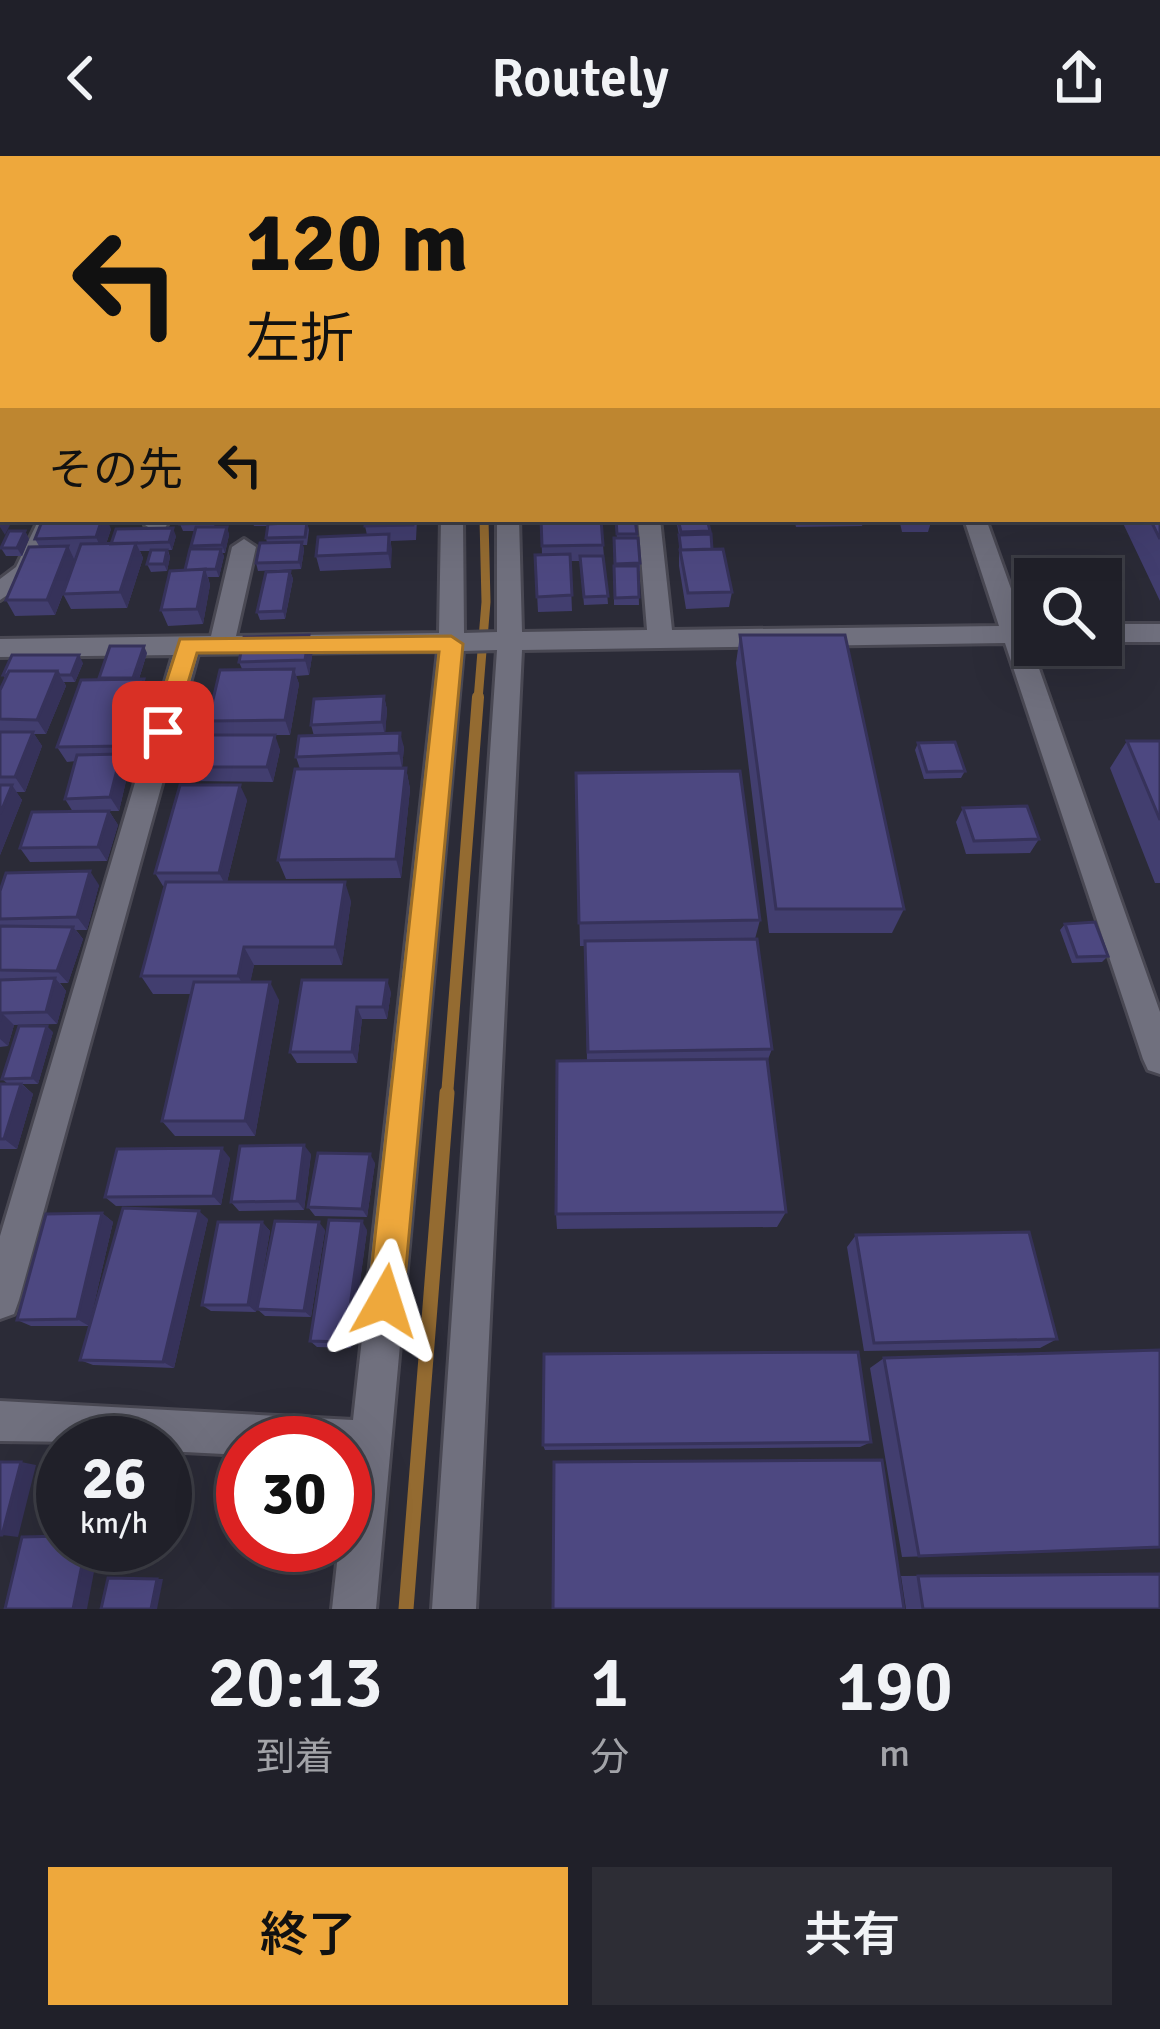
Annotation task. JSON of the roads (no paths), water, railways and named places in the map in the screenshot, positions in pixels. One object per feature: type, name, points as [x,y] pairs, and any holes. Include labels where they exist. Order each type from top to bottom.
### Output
[{"type":"street","points":[[0,592],[26,571],[49,522]]},
{"type":"street","points":[[453,522],[482,643],[454,1609]]},
{"type":"street","points":[[372,1435],[482,643],[507,522]]},
{"type":"street","points":[[650,522],[660,640]]},
{"type":"street","points":[[976,522],[1014,609]]},
{"type":"street","points":[[222,643],[244,548]]},
{"type":"street","points":[[1122,634],[1160,633]]},
{"type":"street","points":[[0,648],[1014,634]]},
{"type":"street","points":[[0,1300],[188,645]]},
{"type":"street","points":[[1035,666],[1160,1059]]},
{"type":"street","points":[[0,1420],[216,1433]]},
{"type":"street","points":[[354,1609],[358,1572]]},
{"type":"waterway","points":[[478,700],[486,602],[484,522]]},
{"type":"waterway","points":[[447,1096],[478,697]]},
{"type":"waterway","points":[[406,1609],[447,1093]]}]
